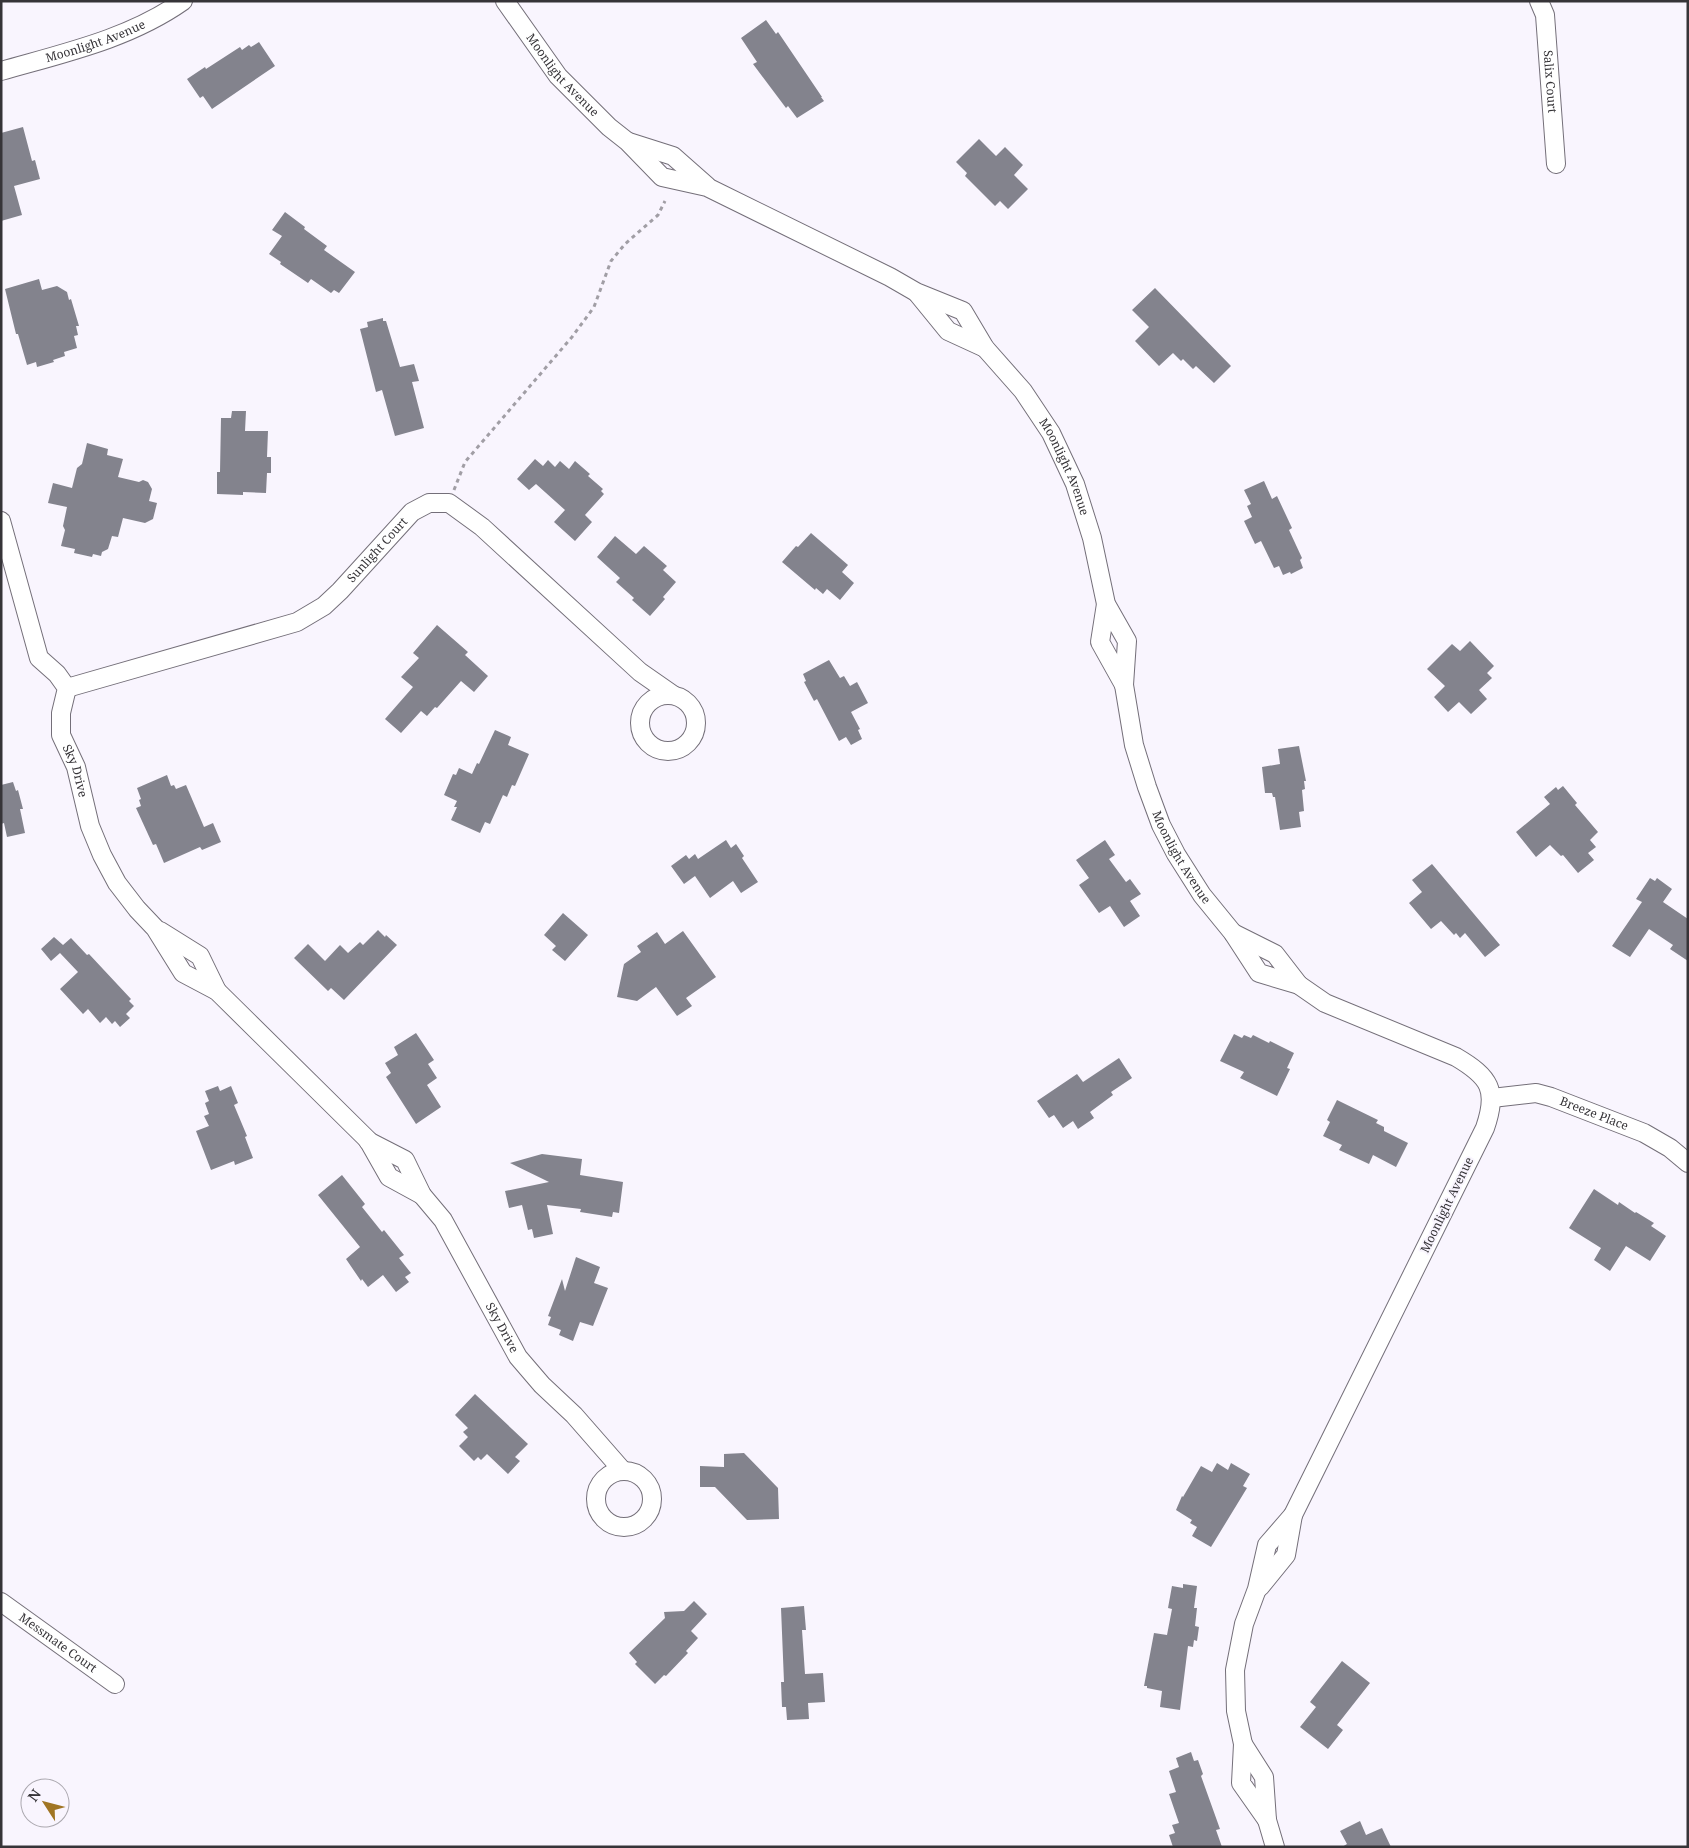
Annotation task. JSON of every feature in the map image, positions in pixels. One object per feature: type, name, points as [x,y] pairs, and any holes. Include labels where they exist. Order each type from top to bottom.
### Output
[{"type":"street","name":"Moonlight Avenue","points":[[1,71],[100,42],[154,20],[183,1]]},
{"type":"street","name":"Moonlight Avenue","points":[[505,1],[558,76],[662,177],[708,187],[890,277],[916,292],[963,311],[985,348],[1023,391],[1051,433],[1075,484],[1092,538],[1106,604],[1127,641],[1124,685],[1134,744],[1161,825],[1179,859],[1202,895],[1233,933],[1259,973],[1299,985]]},
{"type":"street","name":"Salix Court","points":[[1540,1],[1545,15],[1556,164]]},
{"type":"street","name":"Moonlight Avenue","points":[[628,142],[673,156],[708,187]]},
{"type":"street","name":"Moonlight Avenue","points":[[916,292],[948,331],[985,348]]},
{"type":"street","name":"Sunlight Court","points":[[67,688],[297,622],[324,606],[335,596],[412,512],[429,503],[448,503]]},
{"type":"street","points":[[448,503],[482,528],[640,672],[650,694],[655,698],[664,695],[674,695],[682,698],[689,704],[697,721],[692,739],[685,746],[668,752],[650,745],[644,738],[640,730],[640,720],[650,694]]},
{"type":"street","points":[[1,521],[39,658],[56,674],[67,688]]},
{"type":"street","name":"Moonlight Avenue","points":[[1106,604],[1100,642],[1124,685]]},
{"type":"street","name":"Sky Drive","points":[[67,688],[61,713],[61,735],[76,767],[90,826],[117,883],[136,909],[156,928],[183,973],[218,991],[368,1140],[389,1177],[422,1195],[443,1220],[518,1357],[542,1385],[574,1415],[600,1447],[623,1471]]},
{"type":"street","name":"Moonlight Avenue","points":[[1233,933],[1275,954],[1299,985],[1325,1003],[1456,1057],[1476,1068],[1485,1081],[1492,1098],[1485,1128],[1293,1515],[1267,1545],[1262,1580],[1244,1624],[1235,1670],[1236,1711],[1243,1744],[1241,1783],[1267,1820],[1275,1847]]},
{"type":"street","name":"Breeze Place","points":[[1492,1098],[1536,1093],[1551,1096],[1644,1132],[1670,1148],[1688,1164]]},
{"type":"street","points":[[600,1447],[600,1484],[596,1502],[603,1518],[610,1524],[618,1527],[627,1527],[636,1525],[644,1520],[650,1512],[652,1493],[648,1484],[633,1472],[623,1471],[614,1473],[600,1484]]},
{"type":"street","name":"Messmate Court","points":[[1,1602],[115,1684]]},
{"type":"path","points":[[448,503],[465,462],[572,337],[594,306],[611,261],[634,235],[658,215],[665,201]]},
{"type":"building","points":[[766,20],[776,34],[778,32],[824,101],[797,118],[788,106],[786,108],[753,64],[757,62],[741,38]]},
{"type":"building","points":[[259,42],[275,66],[212,109],[203,96],[200,98],[187,79],[240,47],[242,50],[249,45],[251,47]]},
{"type":"building","points":[[23,127],[32,161],[35,160],[40,179],[14,186],[22,215],[1,221],[1,133]]},
{"type":"building","points":[[979,139],[996,156],[1005,147],[1023,165],[1014,175],[1028,189],[1008,209],[1000,201],[995,206],[965,176],[967,173],[956,162]]},
{"type":"building","points":[[285,212],[327,246],[324,250],[355,272],[339,293],[334,290],[331,293],[311,279],[308,283],[269,254],[282,236],[272,230]]},
{"type":"building","points":[[39,279],[42,290],[57,286],[67,292],[79,326],[76,326],[78,335],[74,336],[77,348],[64,352],[65,356],[53,360],[54,362],[37,367],[36,362],[27,365],[18,334],[16,334],[5,289]]},
{"type":"building","points":[[1155,288],[1231,366],[1214,383],[1196,366],[1193,369],[1183,359],[1181,361],[1173,353],[1159,366],[1135,341],[1149,327],[1132,310]]},
{"type":"building","points":[[383,318],[383,321],[386,321],[400,367],[414,364],[419,381],[412,382],[424,428],[395,436],[382,390],[376,392],[360,329],[368,327],[367,322]]},
{"type":"building","points":[[232,411],[246,411],[245,431],[268,431],[267,457],[271,457],[271,473],[267,473],[266,493],[243,492],[243,495],[217,494],[217,472],[220,472],[221,418],[231,418]]},
{"type":"building","points":[[87,443],[108,449],[107,455],[123,459],[118,477],[148,482],[152,489],[149,501],[157,503],[153,519],[145,523],[123,518],[118,537],[112,536],[108,549],[102,552],[101,556],[93,554],[92,557],[74,553],[75,549],[61,546],[65,530],[63,526],[67,507],[48,503],[53,483],[72,488],[77,468],[82,464]]},
{"type":"building","points":[[535,459],[543,466],[548,460],[555,467],[560,461],[569,469],[575,461],[603,489],[601,491],[604,494],[585,515],[592,522],[575,541],[554,522],[565,510],[536,484],[529,490],[517,479]]},
{"type":"building","points":[[1264,481],[1272,499],[1277,496],[1292,528],[1289,530],[1302,558],[1300,560],[1303,568],[1291,574],[1290,572],[1283,575],[1279,566],[1274,568],[1261,541],[1255,544],[1244,521],[1252,517],[1247,506],[1251,504],[1244,490]]},
{"type":"building","points":[[811,533],[848,565],[842,572],[854,583],[840,600],[827,589],[823,594],[816,588],[815,590],[782,562]]},
{"type":"building","points":[[615,536],[636,554],[644,546],[667,566],[663,570],[676,582],[663,597],[665,599],[650,616],[616,582],[620,578],[597,557]]},
{"type":"building","points":[[437,625],[468,652],[465,655],[488,676],[474,692],[461,681],[437,708],[435,707],[427,716],[421,711],[401,733],[385,719],[413,687],[401,677],[419,658],[413,653]]},
{"type":"building","points":[[1470,641],[1494,666],[1487,673],[1492,678],[1479,690],[1487,699],[1471,714],[1459,702],[1448,712],[1434,697],[1445,686],[1427,669],[1452,644],[1460,651]]},
{"type":"building","points":[[829,660],[840,678],[844,676],[850,686],[857,682],[868,703],[851,712],[860,729],[858,730],[862,739],[851,745],[846,737],[839,741],[817,699],[814,701],[804,682],[806,681],[803,674]]},
{"type":"building","points":[[495,730],[511,737],[508,745],[529,754],[515,786],[512,785],[507,797],[503,795],[490,824],[485,822],[480,833],[451,820],[457,807],[454,807],[457,801],[444,795],[453,774],[456,775],[459,768],[472,774],[477,763],[479,764]]},
{"type":"building","points":[[1299,746],[1306,781],[1304,781],[1305,789],[1302,790],[1304,811],[1299,812],[1301,827],[1280,830],[1275,797],[1273,797],[1272,793],[1265,793],[1262,767],[1280,764],[1278,749]]},
{"type":"building","points":[[167,775],[171,786],[174,785],[176,789],[186,785],[204,827],[213,823],[221,842],[202,850],[200,847],[164,863],[156,844],[153,845],[136,808],[141,806],[139,800],[141,799],[137,788]]},
{"type":"building","points":[[13,782],[16,791],[18,790],[23,809],[20,809],[25,833],[7,837],[4,823],[1,824],[1,785]]},
{"type":"building","points":[[1563,786],[1577,803],[1575,805],[1598,832],[1590,840],[1596,847],[1588,853],[1594,860],[1578,873],[1563,855],[1561,856],[1550,845],[1536,857],[1516,832],[1550,804],[1544,797],[1556,787],[1558,790]]},
{"type":"building","points":[[726,840],[731,848],[736,844],[744,856],[742,858],[758,882],[741,893],[733,881],[710,898],[695,876],[684,884],[671,866],[686,855],[689,859],[695,854],[698,859]]},
{"type":"building","points":[[1105,840],[1115,855],[1109,859],[1126,882],[1130,879],[1141,894],[1130,901],[1140,916],[1124,927],[1110,906],[1099,913],[1079,885],[1089,878],[1076,860]]},
{"type":"building","points":[[1432,864],[1500,945],[1485,957],[1465,933],[1460,938],[1456,933],[1454,935],[1441,921],[1431,929],[1409,903],[1422,892],[1412,880]]},
{"type":"building","points":[[1650,878],[1655,881],[1657,878],[1672,889],[1663,902],[1688,919],[1688,961],[1670,949],[1673,945],[1649,929],[1630,957],[1612,946],[1642,902],[1636,899]]},
{"type":"building","points":[[563,913],[588,935],[565,961],[552,950],[556,946],[544,935]]},
{"type":"building","points":[[378,930],[397,945],[344,1000],[331,988],[328,991],[294,958],[308,944],[325,961],[340,945],[348,953],[360,942],[363,945]]},
{"type":"building","points":[[683,931],[716,977],[686,998],[692,1006],[677,1016],[656,987],[637,1001],[617,997],[624,964],[641,952],[637,946],[657,932],[665,944]]},
{"type":"building","points":[[54,937],[63,945],[71,938],[87,955],[89,954],[131,999],[129,1001],[134,1006],[126,1014],[130,1018],[120,1027],[115,1021],[112,1024],[106,1017],[100,1023],[88,1009],[83,1014],[60,989],[78,972],[60,953],[51,961],[41,949]]},
{"type":"building","points":[[416,1033],[434,1060],[428,1064],[437,1078],[427,1085],[441,1107],[416,1124],[386,1077],[391,1073],[385,1063],[398,1055],[394,1047]]},
{"type":"building","points":[[1234,1034],[1242,1038],[1244,1035],[1251,1038],[1253,1035],[1294,1053],[1287,1068],[1290,1069],[1277,1096],[1240,1078],[1244,1072],[1220,1061]]},
{"type":"building","points":[[1119,1058],[1132,1078],[1111,1092],[1113,1095],[1090,1112],[1094,1118],[1078,1129],[1073,1121],[1063,1128],[1054,1115],[1049,1118],[1037,1101],[1077,1074],[1083,1082]]},
{"type":"building","points":[[218,1086],[220,1091],[231,1086],[238,1103],[234,1105],[247,1136],[245,1137],[253,1158],[235,1165],[234,1161],[211,1170],[196,1131],[209,1126],[204,1116],[209,1114],[205,1103],[209,1101],[205,1091]]},
{"type":"building","points":[[1337,1100],[1378,1120],[1376,1123],[1384,1127],[1384,1131],[1408,1143],[1396,1167],[1373,1155],[1369,1164],[1339,1150],[1342,1145],[1323,1136],[1330,1122],[1327,1120]]},
{"type":"building","points":[[542,1154],[582,1159],[580,1175],[623,1182],[619,1213],[613,1212],[612,1217],[580,1212],[581,1209],[547,1205],[553,1234],[534,1238],[532,1229],[528,1230],[522,1205],[509,1208],[505,1191],[549,1182],[510,1163]]},
{"type":"building","points":[[342,1175],[365,1204],[362,1207],[404,1255],[399,1258],[411,1273],[405,1277],[409,1282],[396,1292],[383,1275],[368,1287],[362,1279],[361,1281],[346,1259],[360,1247],[318,1195]]},
{"type":"building","points":[[1594,1189],[1618,1205],[1619,1202],[1654,1223],[1651,1226],[1666,1236],[1650,1261],[1626,1246],[1610,1271],[1594,1260],[1601,1248],[1569,1228]]},
{"type":"building","points":[[576,1257],[600,1267],[594,1283],[608,1288],[593,1326],[580,1322],[573,1341],[559,1335],[561,1330],[548,1325],[551,1317],[548,1316],[562,1279],[565,1291]]},
{"type":"building","points":[[475,1394],[528,1444],[515,1457],[520,1461],[508,1474],[487,1454],[481,1460],[478,1457],[474,1461],[459,1446],[468,1437],[463,1432],[468,1428],[455,1415]]},
{"type":"building","points":[[744,1453],[778,1488],[779,1519],[747,1520],[715,1487],[700,1487],[700,1466],[724,1467],[724,1454]]},
{"type":"building","points":[[1217,1463],[1228,1470],[1231,1463],[1250,1474],[1243,1486],[1247,1488],[1211,1547],[1192,1536],[1197,1527],[1190,1523],[1192,1520],[1176,1510],[1182,1496],[1201,1466],[1212,1472]]},
{"type":"building","points":[[1183,1584],[1197,1586],[1194,1608],[1197,1608],[1195,1626],[1199,1627],[1197,1641],[1194,1640],[1193,1647],[1188,1646],[1180,1710],[1160,1707],[1162,1691],[1144,1686],[1154,1633],[1167,1635],[1172,1609],[1168,1608],[1172,1586],[1183,1588]]},
{"type":"building","points":[[694,1601],[707,1614],[691,1631],[698,1638],[686,1651],[688,1653],[666,1676],[664,1675],[655,1684],[635,1664],[637,1662],[629,1653],[665,1618],[664,1612],[684,1611]]},
{"type":"building","points":[[804,1606],[806,1630],[802,1630],[805,1674],[823,1673],[825,1702],[808,1703],[809,1719],[787,1720],[786,1707],[782,1707],[781,1682],[784,1682],[781,1608]]},
{"type":"building","points":[[1342,1661],[1370,1683],[1337,1725],[1343,1730],[1328,1749],[1300,1727],[1316,1707],[1310,1702]]},
{"type":"building","points":[[1191,1752],[1194,1761],[1198,1760],[1203,1774],[1201,1776],[1220,1829],[1216,1830],[1222,1847],[1173,1847],[1169,1835],[1175,1833],[1172,1825],[1179,1823],[1169,1794],[1176,1792],[1169,1771],[1179,1767],[1176,1758]]},
{"type":"building","points":[[1360,1821],[1366,1835],[1382,1828],[1391,1847],[1342,1847],[1347,1844],[1340,1831]]}]
